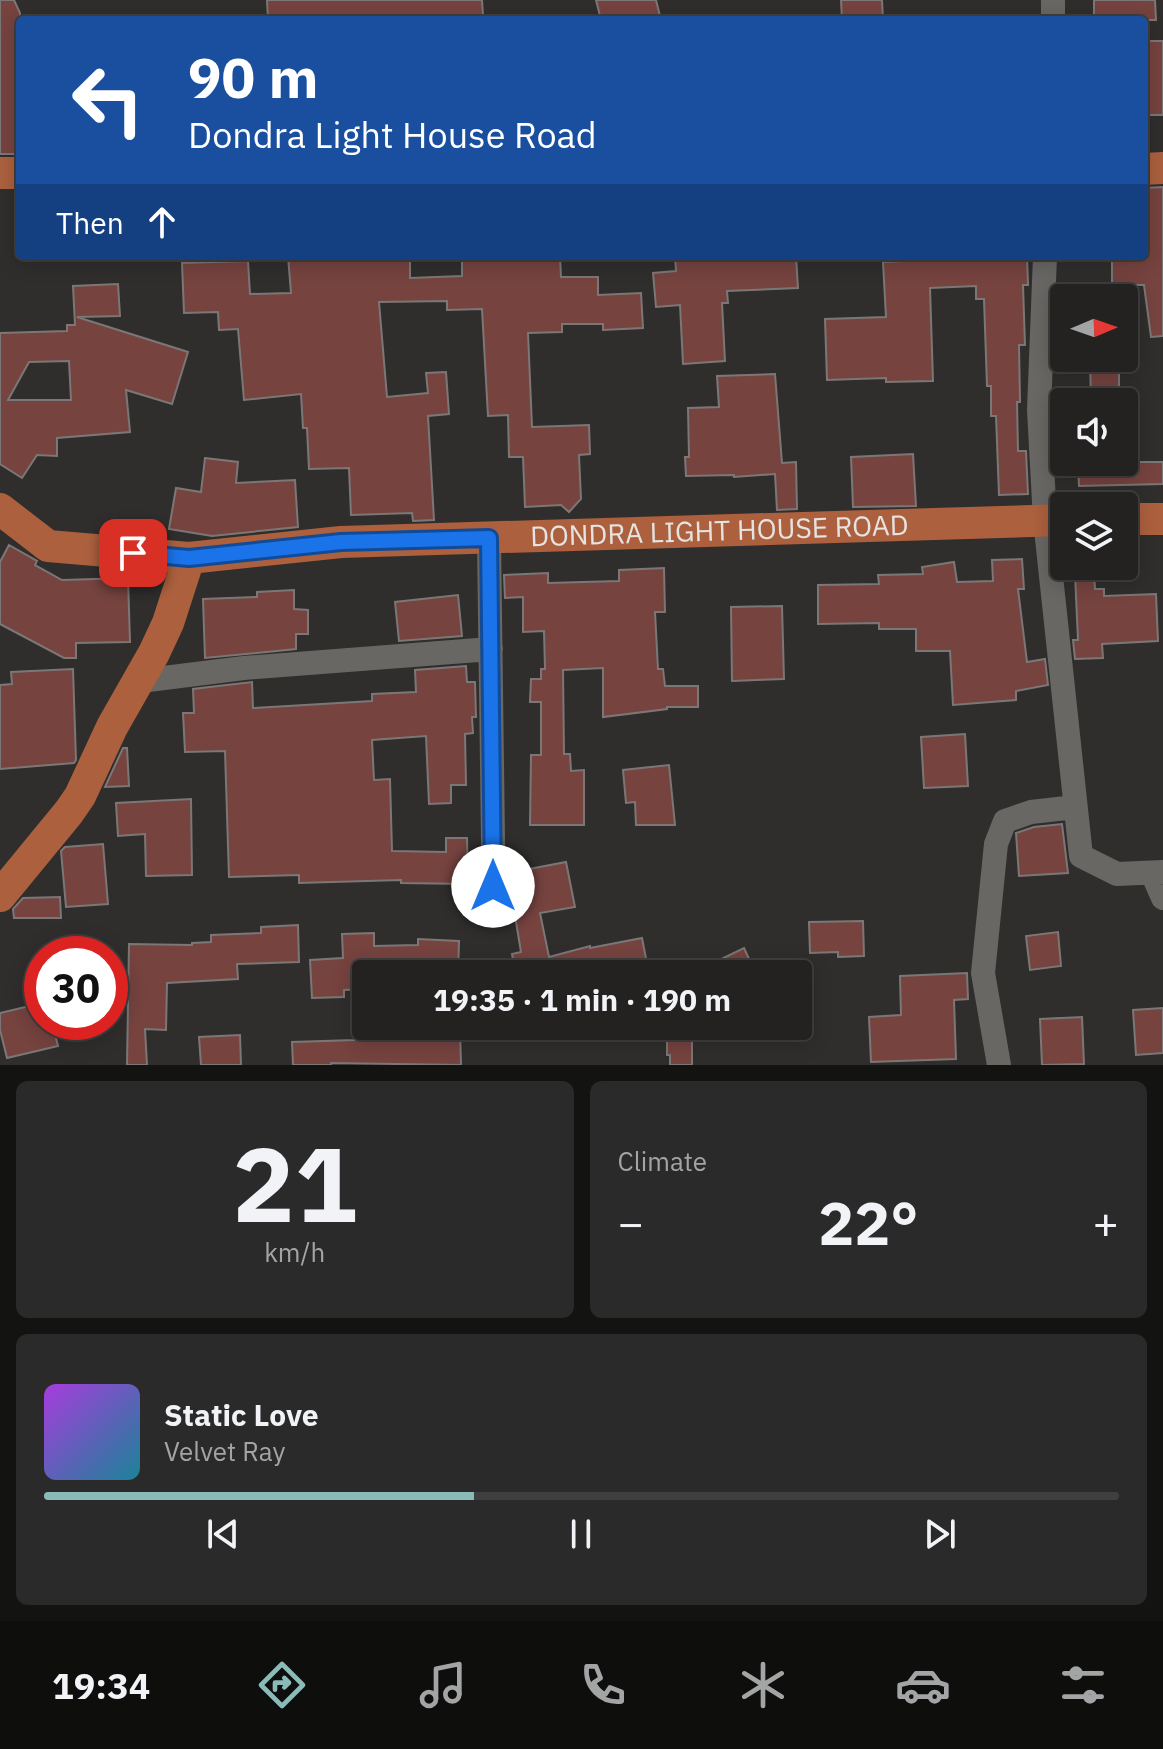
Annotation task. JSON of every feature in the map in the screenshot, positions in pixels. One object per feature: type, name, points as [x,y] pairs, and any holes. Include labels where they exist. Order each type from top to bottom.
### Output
[{"type":"main road","name":"DONDRA LIGHT HOUSE ROAD","points":[[0,509],[48,546],[189,558],[341,542],[1050,520]]},
{"type":"main road","points":[[1138,519],[1163,519]]},
{"type":"main road","points":[[0,896],[75,804],[168,623],[189,558]]},
{"type":"street","points":[[1045,260],[1039,410],[1051,492]]},
{"type":"street","points":[[489,538],[494,916]]},
{"type":"street","points":[[1059,580],[1081,856],[1117,874],[1158,872],[1163,898]]},
{"type":"street","points":[[140,681],[244,668],[491,649]]},
{"type":"street","points":[[999,1065],[983,973],[996,844],[1005,821],[1031,812],[1075,807]]},
{"type":"building","points":[[0,0],[14,0],[20,13],[16,16],[16,154],[0,154]]},
{"type":"building","points":[[267,0],[482,0],[483,15],[470,16],[268,16]]},
{"type":"building","points":[[596,0],[656,0],[660,16],[600,16]]},
{"type":"building","points":[[841,0],[882,0],[883,16],[842,16]]},
{"type":"building","points":[[1094,0],[1155,0],[1156,20],[1148,20],[1148,16],[1094,16]]},
{"type":"building","points":[[1148,41],[1163,41],[1163,115],[1148,115]]},
{"type":"building","points":[[1163,187],[1163,336],[1151,337],[1144,285],[1112,284],[1112,260],[1148,260],[1148,188]]},
{"type":"building","points":[[288,260],[410,260],[410,278],[462,276],[462,260],[560,260],[561,277],[598,277],[598,295],[641,293],[643,328],[603,330],[603,324],[562,324],[562,332],[528,333],[532,427],[589,425],[590,454],[579,455],[581,499],[569,512],[561,505],[525,507],[523,457],[509,457],[508,415],[488,416],[482,309],[447,310],[447,301],[379,302],[387,397],[428,393],[426,373],[446,372],[449,414],[428,416],[434,520],[413,521],[412,513],[351,515],[349,468],[309,469],[301,394],[244,400],[238,329],[219,330],[218,312],[184,313],[182,263],[248,261],[250,294],[291,293]]},
{"type":"building","points":[[675,260],[796,260],[798,288],[727,291],[728,303],[722,303],[725,361],[683,364],[680,305],[656,307],[653,273],[676,271]]},
{"type":"building","points":[[1027,260],[1028,285],[1023,285],[1025,345],[1019,345],[1020,402],[1017,402],[1018,451],[1026,451],[1028,494],[999,495],[996,416],[991,416],[991,386],[987,386],[984,299],[976,299],[976,286],[930,288],[933,381],[886,382],[886,378],[827,380],[825,319],[886,317],[883,262]]},
{"type":"building","points":[[118,284],[120,316],[77,317],[188,352],[172,404],[126,390],[130,432],[57,438],[57,456],[37,455],[22,478],[0,464],[0,333],[67,331],[67,325],[75,325],[73,286]],"holes":[[[69,361],[71,400],[8,400],[29,362]]]},
{"type":"building","points":[[1090,372],[1119,372],[1119,388],[1091,388]]},
{"type":"building","points":[[775,374],[782,463],[796,462],[797,509],[777,510],[775,474],[686,476],[685,457],[689,457],[688,408],[719,407],[717,376]]},
{"type":"building","points":[[913,454],[916,506],[853,507],[851,457]]},
{"type":"building","points":[[205,458],[238,462],[236,483],[295,480],[298,527],[212,536],[169,529],[176,488],[201,492]]},
{"type":"building","points":[[1138,462],[1163,462],[1163,484],[1079,486],[1079,476],[1138,476]]},
{"type":"building","points":[[9,545],[62,580],[128,578],[130,642],[76,643],[76,658],[64,658],[0,624],[0,562]]},
{"type":"building","points":[[1022,559],[1024,589],[1018,589],[1027,662],[1045,659],[1048,685],[1016,691],[1016,700],[953,705],[950,651],[916,651],[916,629],[879,629],[879,623],[818,624],[818,585],[879,584],[878,575],[923,574],[922,567],[954,562],[957,582],[993,581],[992,560]]},
{"type":"building","points":[[664,568],[665,612],[655,612],[658,669],[663,669],[665,686],[698,686],[698,707],[667,707],[603,717],[603,668],[563,670],[564,754],[570,754],[571,771],[584,770],[584,825],[530,825],[531,755],[541,755],[541,702],[530,702],[531,679],[541,679],[541,669],[545,669],[544,631],[523,632],[523,597],[505,598],[504,575],[548,573],[548,583],[619,581],[619,570]]},
{"type":"building","points":[[1075,580],[1094,580],[1095,589],[1104,589],[1104,596],[1156,594],[1158,641],[1102,644],[1103,658],[1075,659],[1073,640],[1078,640]]},
{"type":"building","points":[[294,590],[294,609],[308,610],[308,634],[296,634],[296,649],[205,658],[203,599],[257,597],[257,592]]},
{"type":"building","points":[[458,595],[462,636],[399,641],[395,602]]},
{"type":"building","points":[[782,606],[784,679],[732,681],[731,607]]},
{"type":"building","points":[[466,666],[467,682],[475,682],[476,717],[472,717],[473,733],[465,734],[466,785],[451,785],[451,803],[429,804],[426,736],[372,740],[374,780],[390,779],[392,851],[446,852],[446,838],[467,838],[468,884],[401,883],[401,880],[299,883],[299,875],[229,877],[225,751],[185,752],[183,713],[194,713],[193,689],[252,682],[253,708],[372,701],[372,694],[416,692],[415,670]]},
{"type":"building","points":[[73,669],[74,763],[0,769],[0,685],[12,684],[11,672]]},
{"type":"building","points":[[965,734],[968,786],[924,788],[921,737]]},
{"type":"building","points":[[123,748],[127,748],[129,786],[105,787]]},
{"type":"building","points":[[669,765],[675,825],[636,825],[635,802],[626,803],[623,770]]},
{"type":"building","points":[[191,799],[192,875],[146,876],[145,834],[118,836],[116,803]]},
{"type":"building","points":[[1062,824],[1068,873],[1019,876],[1016,833],[1034,827]]},
{"type":"building","points":[[103,844],[108,904],[66,907],[61,851],[65,847]]},
{"type":"building","points":[[566,862],[575,907],[540,913],[549,957],[590,946],[642,938],[646,960],[513,960],[512,954],[521,952],[508,873]]},
{"type":"building","points":[[60,897],[61,918],[14,918],[13,909],[23,898]]},
{"type":"building","points":[[863,921],[864,956],[838,957],[838,952],[810,953],[809,922]]},
{"type":"building","points":[[298,925],[299,962],[237,964],[238,979],[167,983],[166,1030],[145,1029],[147,1065],[127,1065],[129,944],[192,945],[211,942],[211,935],[261,933],[261,927]]},
{"type":"building","points":[[1058,932],[1061,966],[1030,970],[1026,936]]},
{"type":"building","points":[[374,933],[374,946],[418,945],[418,939],[459,941],[458,960],[352,960],[352,990],[344,990],[344,997],[312,998],[310,960],[343,958],[342,934]]},
{"type":"building","points":[[744,948],[750,960],[719,960]]},
{"type":"building","points":[[967,973],[968,999],[954,1000],[956,1059],[871,1062],[869,1017],[901,1015],[900,976]]},
{"type":"building","points":[[24,1007],[24,1040],[56,1040],[58,1046],[7,1058],[0,1030],[0,1013]]},
{"type":"building","points":[[1163,1008],[1163,1053],[1136,1055],[1133,1010]]},
{"type":"building","points":[[1082,1017],[1084,1064],[1042,1065],[1040,1019]]},
{"type":"building","points":[[240,1035],[241,1065],[201,1065],[199,1037]]},
{"type":"building","points":[[460,1040],[461,1065],[293,1065],[292,1042]]},
{"type":"building","points":[[667,1040],[692,1040],[692,1065],[670,1065],[670,1055],[667,1055]]},
{"type":"route","points":[[133,553],[189,558],[341,542],[489,538],[493,886]]}]
